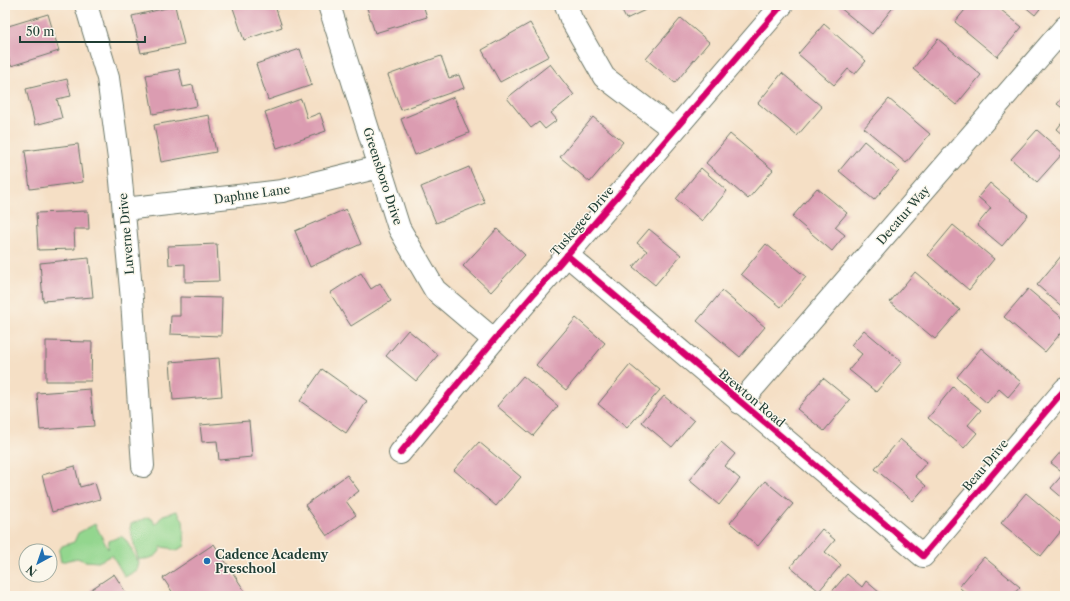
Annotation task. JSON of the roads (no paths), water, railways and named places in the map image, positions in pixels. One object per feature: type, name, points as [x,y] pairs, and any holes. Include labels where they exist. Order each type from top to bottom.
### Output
[{"type":"street","name":"Luverne Drive","points":[[86,5],[108,78],[124,209],[143,466]]},
{"type":"street","name":"Greensboro Drive","points":[[329,5],[399,228],[435,290],[494,340]]},
{"type":"street","points":[[566,5],[571,19],[604,77],[674,130]]},
{"type":"street","name":"Tuskegee Drive","points":[[400,453],[494,340],[782,5]]},
{"type":"street","name":"Decatur Way","points":[[740,403],[1065,27]]},
{"type":"street","name":"Daphne Lane","points":[[124,209],[282,191],[379,167]]},
{"type":"street","name":"Brewton Road","points":[[567,255],[740,403],[923,556]]},
{"type":"street","name":"Beau Drive","points":[[923,556],[1065,389]]},
{"type":"place","name":"Cadence Academy Preschool","points":[[207,561]]}]
